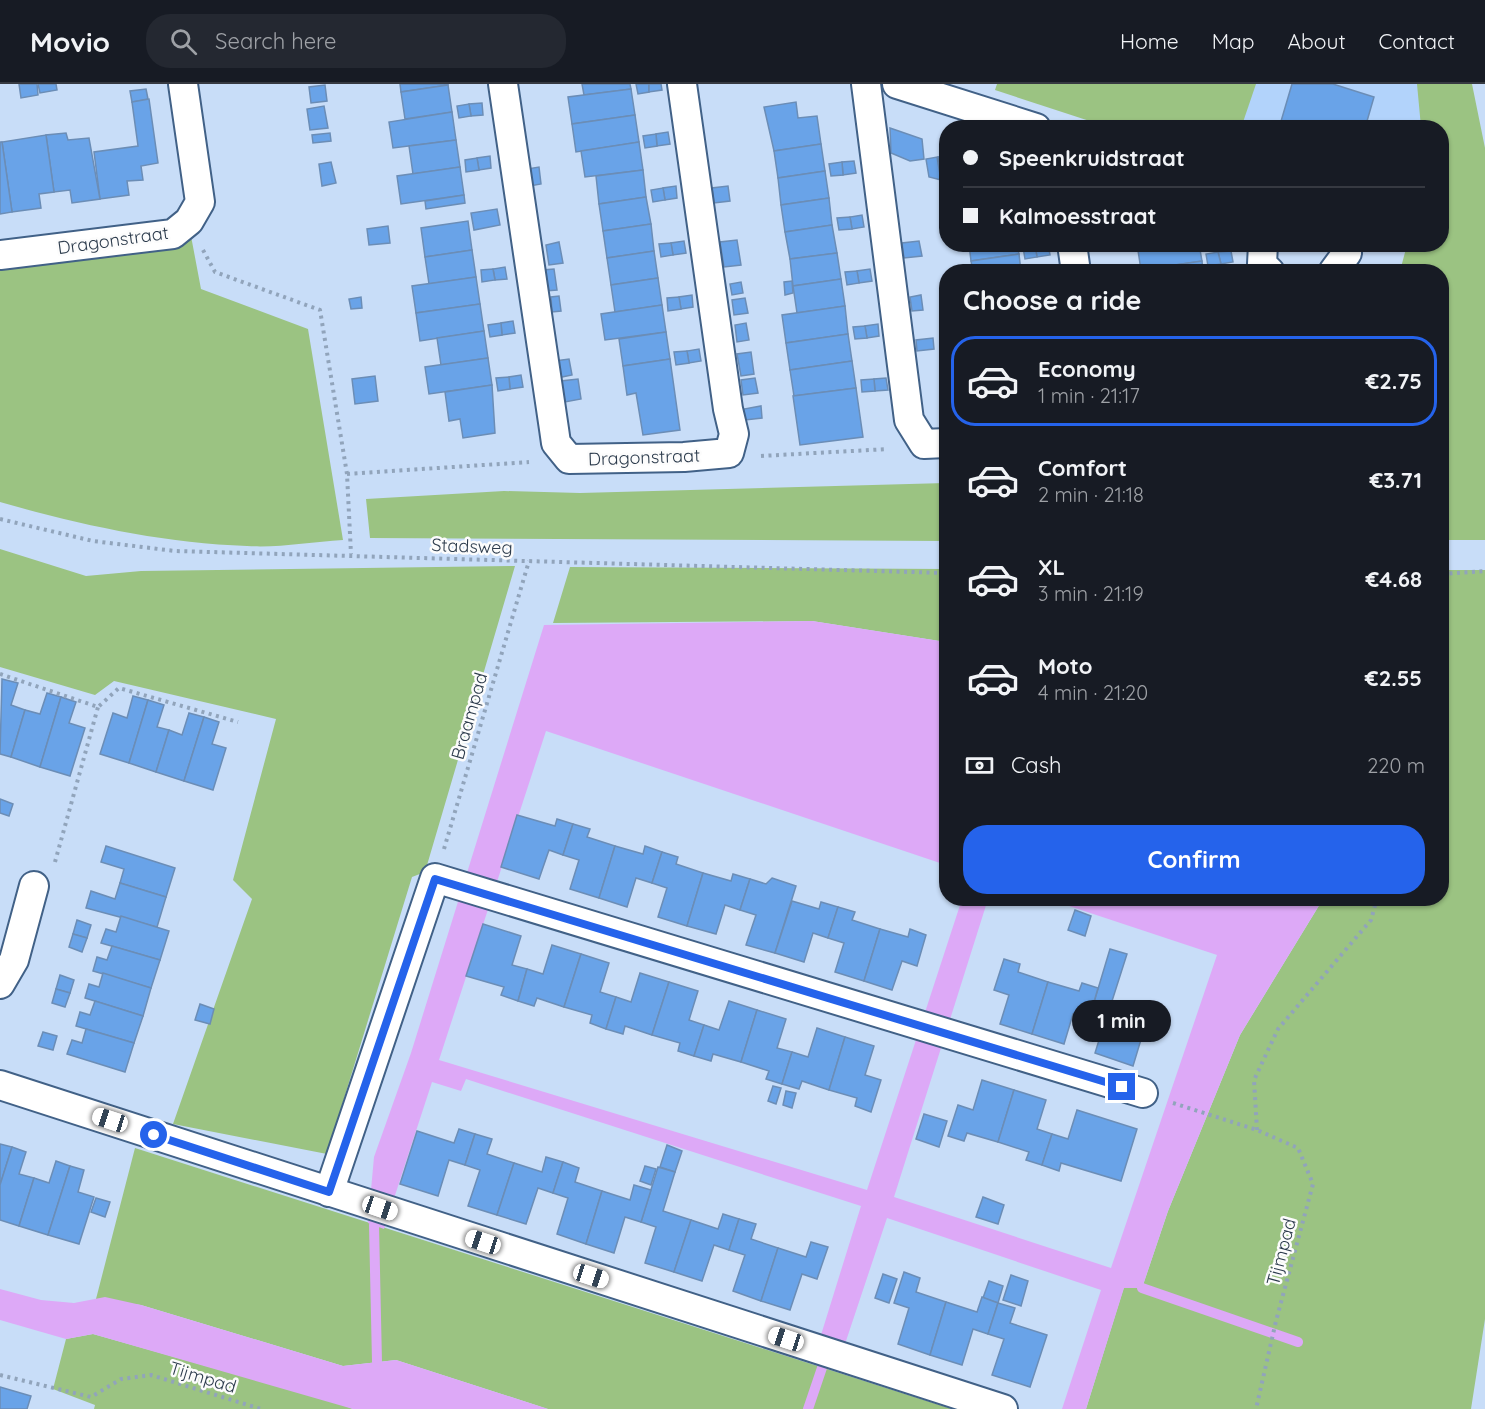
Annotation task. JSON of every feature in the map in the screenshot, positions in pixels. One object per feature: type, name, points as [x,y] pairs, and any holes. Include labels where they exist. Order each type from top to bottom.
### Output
[{"type":"street","name":"Dragonstraat","points":[[0,255],[173,234],[189,221],[200,202],[183,84]]},
{"type":"street","name":"Dragonstraat","points":[[503,84],[556,443],[569,459],[684,457],[729,453]]},
{"type":"street","points":[[682,84],[728,409],[734,434],[729,453]]},
{"type":"street","points":[[866,84],[909,420],[935,444]]},
{"type":"street","points":[[897,84],[1011,120]]},
{"type":"street","points":[[329,1192],[448,882],[1143,1093]]},
{"type":"street","points":[[0,984],[14,960],[34,886]]},
{"type":"street","points":[[0,1085],[1003,1409]]},
{"type":"path","points":[[189,221],[215,272],[320,310],[347,474],[351,554]]},
{"type":"path","points":[[729,453],[759,456],[903,448],[935,444]]},
{"type":"path","points":[[347,474],[569,459]]},
{"type":"path","name":"Stadsweg","points":[[0,519],[50,533],[134,547],[175,551],[351,554],[939,573]]},
{"type":"path","name":"Braampad","points":[[448,882],[528,561]]},
{"type":"path","points":[[1449,574],[1485,571]]},
{"type":"path","points":[[0,674],[98,706]]},
{"type":"path","points":[[34,886],[54,867],[98,706],[119,688],[238,722]]},
{"type":"path","points":[[1257,1130],[1254,1080],[1278,1029],[1371,920],[1375,906]]},
{"type":"path","name":"Tijmpad","points":[[1143,1093],[1257,1130],[1298,1148],[1313,1184],[1276,1321],[1256,1409]]},
{"type":"path","name":"Tijmpad","points":[[0,1376],[91,1396],[121,1379],[151,1375],[261,1409]]},
{"type":"shaded area","points":[[1016,84],[1422,84],[1426,120],[1130,120]]},
{"type":"shaded area","points":[[812,621],[939,641],[939,863],[546,731],[439,1060],[867,1190],[960,906],[986,906],[894,1197],[1111,1268],[1217,955],[1069,906],[1319,906],[1240,1035],[1168,1211],[1142,1288],[1124,1288],[1086,1409],[1062,1409],[1101,1290],[887,1218],[845,1344],[821,1335],[861,1206],[466,1079],[461,1091],[432,1082],[384,1229],[368,1223],[374,1157],[411,1053],[544,625]]},
{"type":"shaded area","points":[[0,1289],[41,1300],[74,1303],[105,1297],[141,1305],[343,1366],[396,1360],[548,1409],[353,1409],[93,1334],[66,1339],[0,1320]]},
{"type":"green space","points":[[997,84],[1256,84],[1244,120],[1087,120],[995,90]]},
{"type":"green space","points":[[1417,84],[1472,84],[1485,148],[1485,540],[1449,540],[1449,264],[1402,264],[1405,252],[1449,252],[1449,120],[1420,120]]},
{"type":"green space","points":[[191,236],[201,289],[308,329],[343,540],[283,546],[184,541],[122,532],[0,502],[0,265]]},
{"type":"green space","points":[[939,483],[939,541],[370,538],[366,499],[504,491],[580,493]]},
{"type":"green space","points":[[0,549],[86,576],[141,571],[515,566],[425,872],[412,877],[327,1154],[173,1124],[252,899],[233,880],[276,719],[114,681],[95,695],[0,667]]},
{"type":"green space","points":[[570,567],[939,569],[939,641],[812,621],[553,623]]},
{"type":"green space","points":[[1449,570],[1485,570],[1485,1319],[1471,1409],[1086,1409],[1124,1287],[1142,1288],[1168,1211],[1240,1035],[1319,906],[1449,906]]},
{"type":"green space","points":[[135,1148],[952,1409],[548,1409],[396,1360],[343,1366],[141,1305],[96,1299]]},
{"type":"green space","points":[[93,1334],[353,1409],[94,1409],[95,1405],[53,1389],[66,1339]]},
{"type":"building","points":[[19,84],[37,84],[38,95],[21,98]]},
{"type":"building","points":[[38,84],[56,84],[57,90],[40,93]]},
{"type":"building","points":[[400,84],[448,84],[448,85],[401,92]]},
{"type":"building","points":[[582,84],[630,84],[631,89],[584,95]]},
{"type":"building","points":[[636,84],[649,84],[649,92],[638,94]]},
{"type":"building","points":[[649,84],[661,84],[662,90],[649,92]]},
{"type":"building","points":[[1292,84],[1333,84],[1374,97],[1367,120],[1281,120]]},
{"type":"building","points":[[325,85],[327,101],[311,103],[309,87]]},
{"type":"building","points":[[448,85],[452,112],[405,119],[401,92]]},
{"type":"building","points":[[146,89],[148,99],[132,102],[130,91]]},
{"type":"building","points":[[631,89],[635,115],[572,124],[568,97]]},
{"type":"building","points":[[149,99],[158,163],[141,166],[143,180],[127,181],[129,195],[100,199],[94,152],[138,146],[132,102]]},
{"type":"building","points":[[796,102],[798,118],[817,116],[821,144],[774,151],[764,107]]},
{"type":"building","points":[[482,103],[483,115],[471,116],[469,104]]},
{"type":"building","points":[[469,104],[471,116],[459,118],[457,106]]},
{"type":"building","points":[[324,106],[328,128],[310,130],[307,109]]},
{"type":"building","points":[[452,112],[456,140],[393,148],[389,122]]},
{"type":"building","points":[[635,115],[639,142],[576,152],[572,124]]},
{"type":"building","points":[[890,128],[922,139],[924,159],[910,161],[891,153]]},
{"type":"building","points":[[668,132],[670,144],[657,146],[656,134]]},
{"type":"building","points":[[66,133],[68,140],[89,138],[100,199],[72,203],[70,190],[54,192],[46,135]]},
{"type":"building","points":[[330,133],[331,141],[313,143],[312,135]]},
{"type":"building","points":[[656,134],[657,146],[645,148],[643,136]]},
{"type":"building","points":[[46,135],[54,192],[39,194],[41,208],[12,212],[2,142]]},
{"type":"building","points":[[456,140],[460,167],[413,174],[409,146]]},
{"type":"building","points":[[0,142],[2,142],[12,212],[0,214]]},
{"type":"building","points":[[639,142],[643,170],[585,177],[581,151]]},
{"type":"building","points":[[821,144],[825,171],[778,178],[774,151]]},
{"type":"building","points":[[490,156],[491,168],[479,170],[477,158]]},
{"type":"building","points":[[937,157],[939,180],[929,177],[926,159]]},
{"type":"building","points":[[477,158],[479,170],[466,172],[465,160]]},
{"type":"building","points":[[854,161],[856,173],[843,175],[842,162]]},
{"type":"building","points":[[331,162],[336,183],[322,186],[319,164]]},
{"type":"building","points":[[842,162],[843,175],[831,176],[829,164]]},
{"type":"building","points":[[460,167],[464,195],[401,204],[397,176]]},
{"type":"building","points":[[539,167],[541,184],[530,186],[527,169]]},
{"type":"building","points":[[643,170],[646,197],[599,204],[596,176]]},
{"type":"building","points":[[825,171],[829,198],[781,205],[778,178]]},
{"type":"building","points":[[676,186],[677,198],[665,200],[663,188]]},
{"type":"building","points":[[728,186],[730,201],[714,203],[712,188]]},
{"type":"building","points":[[663,188],[665,200],[653,202],[651,190]]},
{"type":"building","points":[[464,195],[465,203],[426,209],[425,201]]},
{"type":"building","points":[[646,197],[651,224],[603,231],[599,204]]},
{"type":"building","points":[[829,198],[832,225],[785,232],[781,205]]},
{"type":"building","points":[[497,209],[500,225],[474,230],[471,213]]},
{"type":"building","points":[[862,215],[864,227],[852,229],[850,217]]},
{"type":"building","points":[[850,217],[852,229],[839,230],[837,218]]},
{"type":"building","points":[[468,221],[472,250],[425,257],[421,228]]},
{"type":"building","points":[[651,224],[654,251],[607,258],[603,231]]},
{"type":"building","points":[[832,225],[837,253],[790,259],[785,232]]},
{"type":"building","points":[[388,226],[390,243],[369,245],[367,229]]},
{"type":"building","points":[[737,240],[741,265],[724,267],[720,242]]},
{"type":"building","points":[[684,241],[686,253],[673,255],[671,243]]},
{"type":"building","points":[[919,241],[922,256],[904,258],[902,243]]},
{"type":"building","points":[[559,242],[563,263],[549,265],[546,245]]},
{"type":"building","points":[[671,243],[673,255],[661,257],[659,244]]},
{"type":"building","points":[[472,250],[476,277],[429,284],[425,257]]},
{"type":"building","points":[[654,251],[658,278],[611,285],[607,258]]},
{"type":"building","points":[[970,252],[1019,252],[1019,254],[971,261]]},
{"type":"building","points":[[1024,252],[1036,252],[1037,257],[1025,259]]},
{"type":"building","points":[[1036,252],[1049,252],[1050,255],[1037,257]]},
{"type":"building","points":[[1138,252],[1200,252],[1202,261],[1182,264],[1140,264]]},
{"type":"building","points":[[1218,252],[1231,252],[1233,262],[1221,264]]},
{"type":"building","points":[[1218,252],[1221,264],[1208,264],[1206,254]]},
{"type":"building","points":[[837,253],[841,279],[793,286],[790,259]]},
{"type":"building","points":[[1019,254],[1020,264],[972,264],[971,261]]},
{"type":"building","points":[[1202,261],[1202,264],[1182,264]]},
{"type":"building","points":[[505,267],[507,279],[495,280],[493,269]]},
{"type":"building","points":[[493,269],[495,280],[482,282],[481,270]]},
{"type":"building","points":[[554,269],[557,290],[545,291],[542,270]]},
{"type":"building","points":[[870,269],[872,281],[859,283],[857,271]]},
{"type":"building","points":[[857,271],[859,283],[847,285],[845,272]]},
{"type":"building","points":[[476,277],[480,304],[416,313],[412,286]]},
{"type":"building","points":[[658,278],[662,305],[615,312],[611,285]]},
{"type":"building","points":[[841,279],[845,306],[797,313],[793,286]]},
{"type":"building","points":[[792,281],[793,293],[785,295],[784,282]]},
{"type":"building","points":[[741,282],[743,293],[732,295],[730,284]]},
{"type":"building","points":[[692,295],[693,307],[681,309],[679,297]]},
{"type":"building","points":[[921,295],[923,310],[912,311],[910,297]]},
{"type":"building","points":[[559,296],[561,311],[552,312],[551,297]]},
{"type":"building","points":[[361,297],[362,308],[351,309],[349,299]]},
{"type":"building","points":[[679,297],[681,309],[668,311],[667,298]]},
{"type":"building","points":[[745,298],[748,313],[734,315],[732,300]]},
{"type":"building","points":[[480,304],[484,331],[420,341],[416,313]]},
{"type":"building","points":[[662,305],[666,332],[605,340],[601,314]]},
{"type":"building","points":[[845,306],[848,334],[786,343],[782,315]]},
{"type":"building","points":[[513,321],[515,333],[502,335],[501,323]]},
{"type":"building","points":[[501,323],[502,335],[490,337],[488,325]]},
{"type":"building","points":[[746,323],[749,340],[737,342],[735,325]]},
{"type":"building","points":[[878,324],[879,336],[867,338],[865,326]]},
{"type":"building","points":[[865,326],[867,338],[855,339],[853,327]]},
{"type":"building","points":[[484,331],[488,358],[441,365],[437,338]]},
{"type":"building","points":[[666,332],[670,359],[623,366],[619,339]]},
{"type":"building","points":[[848,334],[852,361],[790,370],[786,343]]},
{"type":"building","points":[[933,338],[934,349],[917,351],[916,340]]},
{"type":"building","points":[[699,349],[701,361],[689,363],[687,351]]},
{"type":"building","points":[[687,351],[689,363],[676,365],[674,352]]},
{"type":"building","points":[[751,352],[754,374],[741,376],[737,354]]},
{"type":"building","points":[[488,358],[492,385],[429,394],[425,367]]},
{"type":"building","points":[[569,359],[572,375],[557,378],[555,361]]},
{"type":"building","points":[[670,359],[680,430],[643,435],[636,393],[627,395],[623,366]]},
{"type":"building","points":[[852,361],[856,388],[794,396],[790,370]]},
{"type":"building","points":[[521,375],[523,387],[510,389],[509,377]]},
{"type":"building","points":[[375,376],[378,401],[355,404],[352,379]]},
{"type":"building","points":[[509,377],[510,389],[498,391],[496,378]]},
{"type":"building","points":[[755,378],[758,393],[743,395],[741,380]]},
{"type":"building","points":[[886,378],[888,390],[875,391],[874,379]]},
{"type":"building","points":[[578,379],[581,399],[565,402],[561,381]]},
{"type":"building","points":[[874,379],[875,391],[862,392],[861,380]]},
{"type":"building","points":[[492,385],[495,433],[463,438],[460,419],[449,421],[445,392]]},
{"type":"building","points":[[856,388],[863,437],[800,445],[793,396]]},
{"type":"building","points":[[761,406],[762,418],[745,420],[744,409]]},
{"type":"building","points":[[2,679],[18,683],[11,705],[25,710],[11,757],[0,754]]},
{"type":"building","points":[[47,693],[61,697],[40,767],[11,757],[25,710],[40,714]]},
{"type":"building","points":[[133,696],[148,700],[129,763],[100,754],[113,713],[127,718]]},
{"type":"building","points":[[61,697],[76,702],[69,723],[85,728],[70,776],[40,767]]},
{"type":"building","points":[[148,700],[164,705],[157,727],[169,730],[156,772],[129,763]]},
{"type":"building","points":[[189,713],[204,717],[184,781],[156,772],[169,730],[182,735]]},
{"type":"building","points":[[204,717],[219,722],[212,744],[226,748],[213,790],[184,781]]},
{"type":"building","points":[[0,799],[13,804],[9,816],[0,813]]},
{"type":"building","points":[[517,815],[555,826],[557,819],[573,824],[563,855],[549,850],[539,879],[501,867]]},
{"type":"building","points":[[573,824],[590,829],[587,837],[615,846],[599,898],[570,889],[579,860],[563,855]]},
{"type":"building","points":[[106,846],[175,868],[166,897],[120,883],[124,869],[101,862]]},
{"type":"building","points":[[615,846],[643,854],[645,846],[662,852],[652,883],[636,878],[627,907],[599,898]]},
{"type":"building","points":[[662,852],[678,857],[676,864],[703,873],[687,926],[658,917],[667,888],[652,883]]},
{"type":"building","points":[[703,873],[731,881],[733,874],[750,879],[740,910],[725,905],[716,934],[687,926]]},
{"type":"building","points":[[772,878],[796,886],[775,953],[746,945],[756,915],[740,910],[750,879],[766,884]]},
{"type":"building","points":[[120,883],[166,897],[157,927],[86,908],[91,891],[115,899]]},
{"type":"building","points":[[792,901],[819,909],[821,902],[838,907],[828,938],[813,933],[804,962],[775,953]]},
{"type":"building","points":[[838,907],[855,912],[852,920],[880,929],[864,981],[835,972],[844,943],[828,938]]},
{"type":"building","points":[[1075,910],[1091,916],[1085,936],[1068,930]]},
{"type":"building","points":[[121,916],[169,931],[160,960],[101,943],[106,929],[116,932]]},
{"type":"building","points":[[77,920],[91,925],[87,938],[73,934]]},
{"type":"building","points":[[483,924],[521,936],[512,965],[527,969],[518,1001],[501,995],[504,987],[466,976]]},
{"type":"building","points":[[880,929],[908,937],[910,929],[926,935],[917,966],[902,961],[892,990],[864,981]]},
{"type":"building","points":[[73,934],[87,938],[82,952],[69,947]]},
{"type":"building","points":[[552,945],[581,954],[564,1007],[537,998],[534,1006],[518,1001],[527,969],[543,974]]},
{"type":"building","points":[[112,946],[160,960],[151,988],[93,971],[97,957],[107,960]]},
{"type":"building","points":[[1110,949],[1127,954],[1112,1001],[1149,1013],[1133,1066],[1095,1053],[1104,1024],[1089,1019]]},
{"type":"building","points":[[581,954],[609,963],[600,992],[616,997],[606,1029],[590,1023],[592,1015],[564,1007]]},
{"type":"building","points":[[1004,959],[1020,964],[1018,972],[1048,982],[1032,1034],[1000,1024],[1009,995],[994,990]]},
{"type":"building","points":[[103,973],[151,988],[143,1016],[85,998],[89,984],[99,987]]},
{"type":"building","points":[[640,973],[669,982],[652,1035],[625,1026],[623,1034],[606,1029],[616,997],[631,1002]]},
{"type":"building","points":[[60,975],[74,980],[70,993],[56,989]]},
{"type":"building","points":[[669,982],[698,991],[689,1020],[704,1025],[694,1056],[678,1051],[680,1043],[652,1035]]},
{"type":"building","points":[[1048,982],[1079,991],[1082,983],[1098,988],[1089,1019],[1073,1014],[1064,1044],[1032,1034]]},
{"type":"building","points":[[56,989],[70,993],[65,1007],[52,1003]]},
{"type":"building","points":[[95,1001],[143,1016],[134,1043],[76,1026],[80,1012],[90,1015]]},
{"type":"building","points":[[729,1001],[757,1010],[741,1062],[713,1054],[711,1061],[694,1056],[704,1025],[719,1030]]},
{"type":"building","points":[[200,1004],[214,1009],[210,1024],[195,1020]]},
{"type":"building","points":[[757,1010],[786,1019],[777,1048],[792,1052],[782,1084],[766,1079],[769,1071],[741,1062]]},
{"type":"building","points":[[817,1028],[845,1037],[829,1090],[802,1081],[799,1089],[782,1084],[792,1052],[808,1057]]},
{"type":"building","points":[[86,1029],[134,1043],[125,1072],[67,1054],[72,1040],[82,1043]]},
{"type":"building","points":[[43,1032],[57,1036],[53,1050],[38,1046]]},
{"type":"building","points":[[845,1037],[874,1046],[865,1075],[881,1080],[871,1112],[855,1106],[857,1098],[829,1090]]},
{"type":"building","points":[[982,1080],[1014,1090],[998,1142],[967,1133],[964,1141],[948,1136],[958,1105],[973,1110]]},
{"type":"building","points":[[773,1086],[781,1088],[776,1104],[768,1101]]},
{"type":"building","points":[[1014,1090],[1046,1100],[1037,1129],[1052,1134],[1042,1165],[1026,1160],[1029,1152],[998,1142]]},
{"type":"building","points":[[786,1091],[796,1093],[792,1108],[783,1105]]},
{"type":"building","points":[[1077,1110],[1137,1129],[1121,1181],[1061,1163],[1059,1171],[1042,1165],[1052,1134],[1068,1139]]},
{"type":"building","points":[[924,1114],[947,1121],[939,1147],[916,1139]]},
{"type":"building","points":[[459,1129],[475,1134],[465,1165],[449,1160],[438,1196],[400,1184],[417,1131],[454,1143]]},
{"type":"building","points":[[475,1134],[492,1139],[487,1154],[514,1163],[497,1215],[468,1206],[480,1170],[465,1165]]},
{"type":"building","points":[[0,1144],[12,1147],[0,1185]]},
{"type":"building","points":[[667,1145],[682,1151],[675,1172],[660,1167]]},
{"type":"building","points":[[12,1147],[26,1152],[19,1174],[34,1178],[19,1226],[0,1220],[0,1185]]},
{"type":"building","points":[[546,1157],[563,1162],[553,1193],[538,1188],[526,1224],[497,1215],[514,1163],[542,1172]]},
{"type":"building","points":[[56,1161],[70,1166],[48,1235],[19,1226],[34,1178],[49,1183]]},
{"type":"building","points":[[563,1162],[579,1168],[575,1182],[602,1191],[586,1244],[557,1234],[568,1198],[553,1193]]},
{"type":"building","points":[[70,1166],[84,1170],[78,1192],[94,1197],[79,1244],[48,1235]]},
{"type":"building","points":[[645,1166],[656,1169],[651,1185],[640,1181]]},
{"type":"building","points":[[658,1167],[675,1172],[663,1211],[691,1220],[674,1272],[645,1263],[656,1227],[641,1222]]},
{"type":"building","points":[[634,1185],[651,1190],[641,1222],[625,1217],[614,1253],[586,1244],[602,1191],[630,1200]]},
{"type":"building","points":[[983,1197],[1004,1205],[998,1224],[976,1217]]},
{"type":"building","points":[[96,1198],[110,1202],[105,1217],[91,1212]]},
{"type":"building","points":[[723,1214],[739,1219],[729,1250],[714,1245],[702,1281],[674,1272],[691,1220],[718,1229]]},
{"type":"building","points":[[739,1219],[756,1224],[751,1239],[778,1248],[761,1301],[733,1291],[745,1255],[729,1250]]},
{"type":"building","points":[[811,1242],[828,1247],[817,1279],[802,1274],[790,1310],[761,1301],[778,1248],[806,1257]]},
{"type":"building","points":[[904,1272],[920,1278],[916,1292],[946,1302],[930,1355],[898,1344],[909,1308],[894,1303]]},
{"type":"building","points":[[883,1274],[897,1279],[889,1303],[875,1298]]},
{"type":"building","points":[[1011,1275],[1028,1281],[1021,1306],[1003,1300]]},
{"type":"building","points":[[989,1281],[1003,1286],[998,1303],[983,1298]]},
{"type":"building","points":[[982,1297],[998,1303],[988,1334],[973,1329],[962,1365],[930,1355],[946,1302],[977,1312]]},
{"type":"building","points":[[998,1303],[1015,1308],[1010,1323],[1047,1335],[1030,1387],[992,1375],[1004,1339],[988,1334]]},
{"type":"building","points":[[0,1387],[31,1396],[27,1409],[0,1409]]},
{"type":"waterway","points":[[374,1225],[377,1362]]},
{"type":"waterway","points":[[1142,1288],[1298,1342]]},
{"type":"waterway","points":[[808,1409],[827,1353]]},
{"type":"route","points":[[154,1135],[329,1192],[435,879],[1122,1087]]}]
